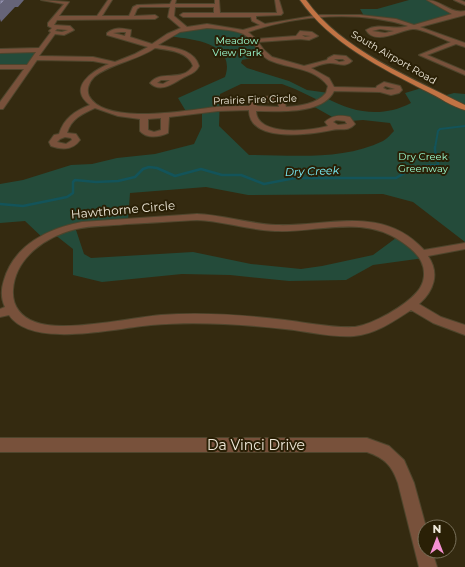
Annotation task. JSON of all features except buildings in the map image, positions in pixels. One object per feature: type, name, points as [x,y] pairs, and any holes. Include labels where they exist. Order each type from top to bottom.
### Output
[{"type":"main road","name":"South Airport Road","points":[[303,0],[316,18],[338,36],[374,60],[465,108]]},
{"type":"street","points":[[0,107],[55,30],[51,25],[66,3],[42,0]]},
{"type":"street","points":[[99,18],[110,0]]},
{"type":"street","points":[[183,15],[279,14],[277,0]]},
{"type":"street","points":[[429,0],[456,14]]},
{"type":"street","points":[[456,0],[465,4]]},
{"type":"street","points":[[131,17],[135,8],[138,6],[173,3],[217,3],[217,15]]},
{"type":"street","points":[[173,3],[171,16],[186,29]]},
{"type":"street","points":[[401,30],[456,14],[465,13]]},
{"type":"street","points":[[253,15],[254,20],[264,25]]},
{"type":"street","points":[[243,32],[264,25],[316,18],[364,16],[393,20],[465,45]]},
{"type":"street","points":[[56,18],[155,17]]},
{"type":"street","points":[[62,136],[64,127],[70,118],[94,106],[85,95],[86,83],[96,73],[141,54],[170,34],[186,29],[214,27],[243,32],[255,41],[265,55],[305,68],[324,77],[330,83],[331,89],[381,90]]},
{"type":"street","points":[[255,41],[300,37]]},
{"type":"street","points":[[128,38],[134,42],[182,51],[194,58],[196,64],[194,69],[187,75],[177,78]]},
{"type":"street","points":[[465,40],[422,55],[465,73]]},
{"type":"street","points":[[0,51],[40,50]]},
{"type":"street","points":[[35,58],[93,59],[116,64]]},
{"type":"street","points":[[305,68],[331,61]]},
{"type":"street","points":[[0,67],[28,68]]},
{"type":"street","name":"Prairie Fire Circle","points":[[94,106],[118,114],[144,117],[165,116],[220,109],[300,108],[316,104],[327,97],[331,89]]},
{"type":"street","points":[[252,108],[252,117],[255,121],[276,131],[300,133],[326,129],[334,126]]},
{"type":"street","points":[[144,117],[144,131],[148,134],[156,134],[162,133],[165,130],[165,116]]},
{"type":"street","name":"Hawthorne Circle","points":[[197,217],[280,228],[361,222],[384,228],[400,235],[422,254],[428,268],[428,281],[425,290],[410,304],[374,328],[352,332],[259,321],[202,319],[165,320],[69,329],[49,329],[39,328],[5,312],[9,304],[8,282],[20,258],[33,246],[64,229],[82,225],[197,217]]},
{"type":"street","points":[[422,254],[465,246]]},
{"type":"street","points":[[410,304],[436,320],[465,330]]},
{"type":"street","name":"Da Vinci Drive","points":[[0,445],[367,445],[375,447],[392,456],[402,472],[428,567]]},
{"type":"green space","points":[[409,0],[429,0],[456,14],[414,27],[400,22],[364,16],[360,9],[377,9]]},
{"type":"green space","name":"Dry Creek Greenway","points":[[204,27],[243,32],[265,55],[242,60],[241,63],[247,68],[289,81],[307,90],[329,93],[326,98],[358,110],[379,112],[400,108],[411,103],[405,93],[425,87],[443,96],[454,93],[465,94],[465,242],[413,202],[383,194],[248,195],[206,187],[130,193],[128,221],[75,227],[84,254],[91,258],[193,252],[251,264],[301,269],[373,255],[400,235],[424,258],[373,265],[346,280],[289,281],[230,275],[182,274],[102,282],[73,275],[73,249],[54,234],[44,239],[25,221],[0,223],[0,184],[23,180],[71,165],[92,164],[117,158],[155,154],[194,144],[202,127],[202,111],[187,113],[178,98],[225,77],[227,65],[224,56],[218,49],[210,44],[167,36],[172,33]],"holes":[[[241,84],[282,84],[320,101],[311,105],[334,118],[350,121],[363,120],[390,123],[394,131],[383,141],[351,152],[317,156],[249,155],[219,126],[220,94]]]},
{"type":"green space","points":[[40,50],[28,67],[0,67],[0,51]]},
{"type":"waterway","name":"Dry Creek","points":[[435,148],[438,131],[440,129],[465,126]]},
{"type":"waterway","name":"Dry Creek","points":[[0,204],[23,206],[67,197],[73,193],[73,182],[75,180],[96,182],[118,181],[135,177],[143,169],[149,167],[157,168],[175,176],[201,169],[222,175],[241,175],[264,184],[295,178],[396,178],[416,168],[438,165],[435,148]]},
{"type":"park label","name":"Meadow View Park","points":[[237,46]]}]
